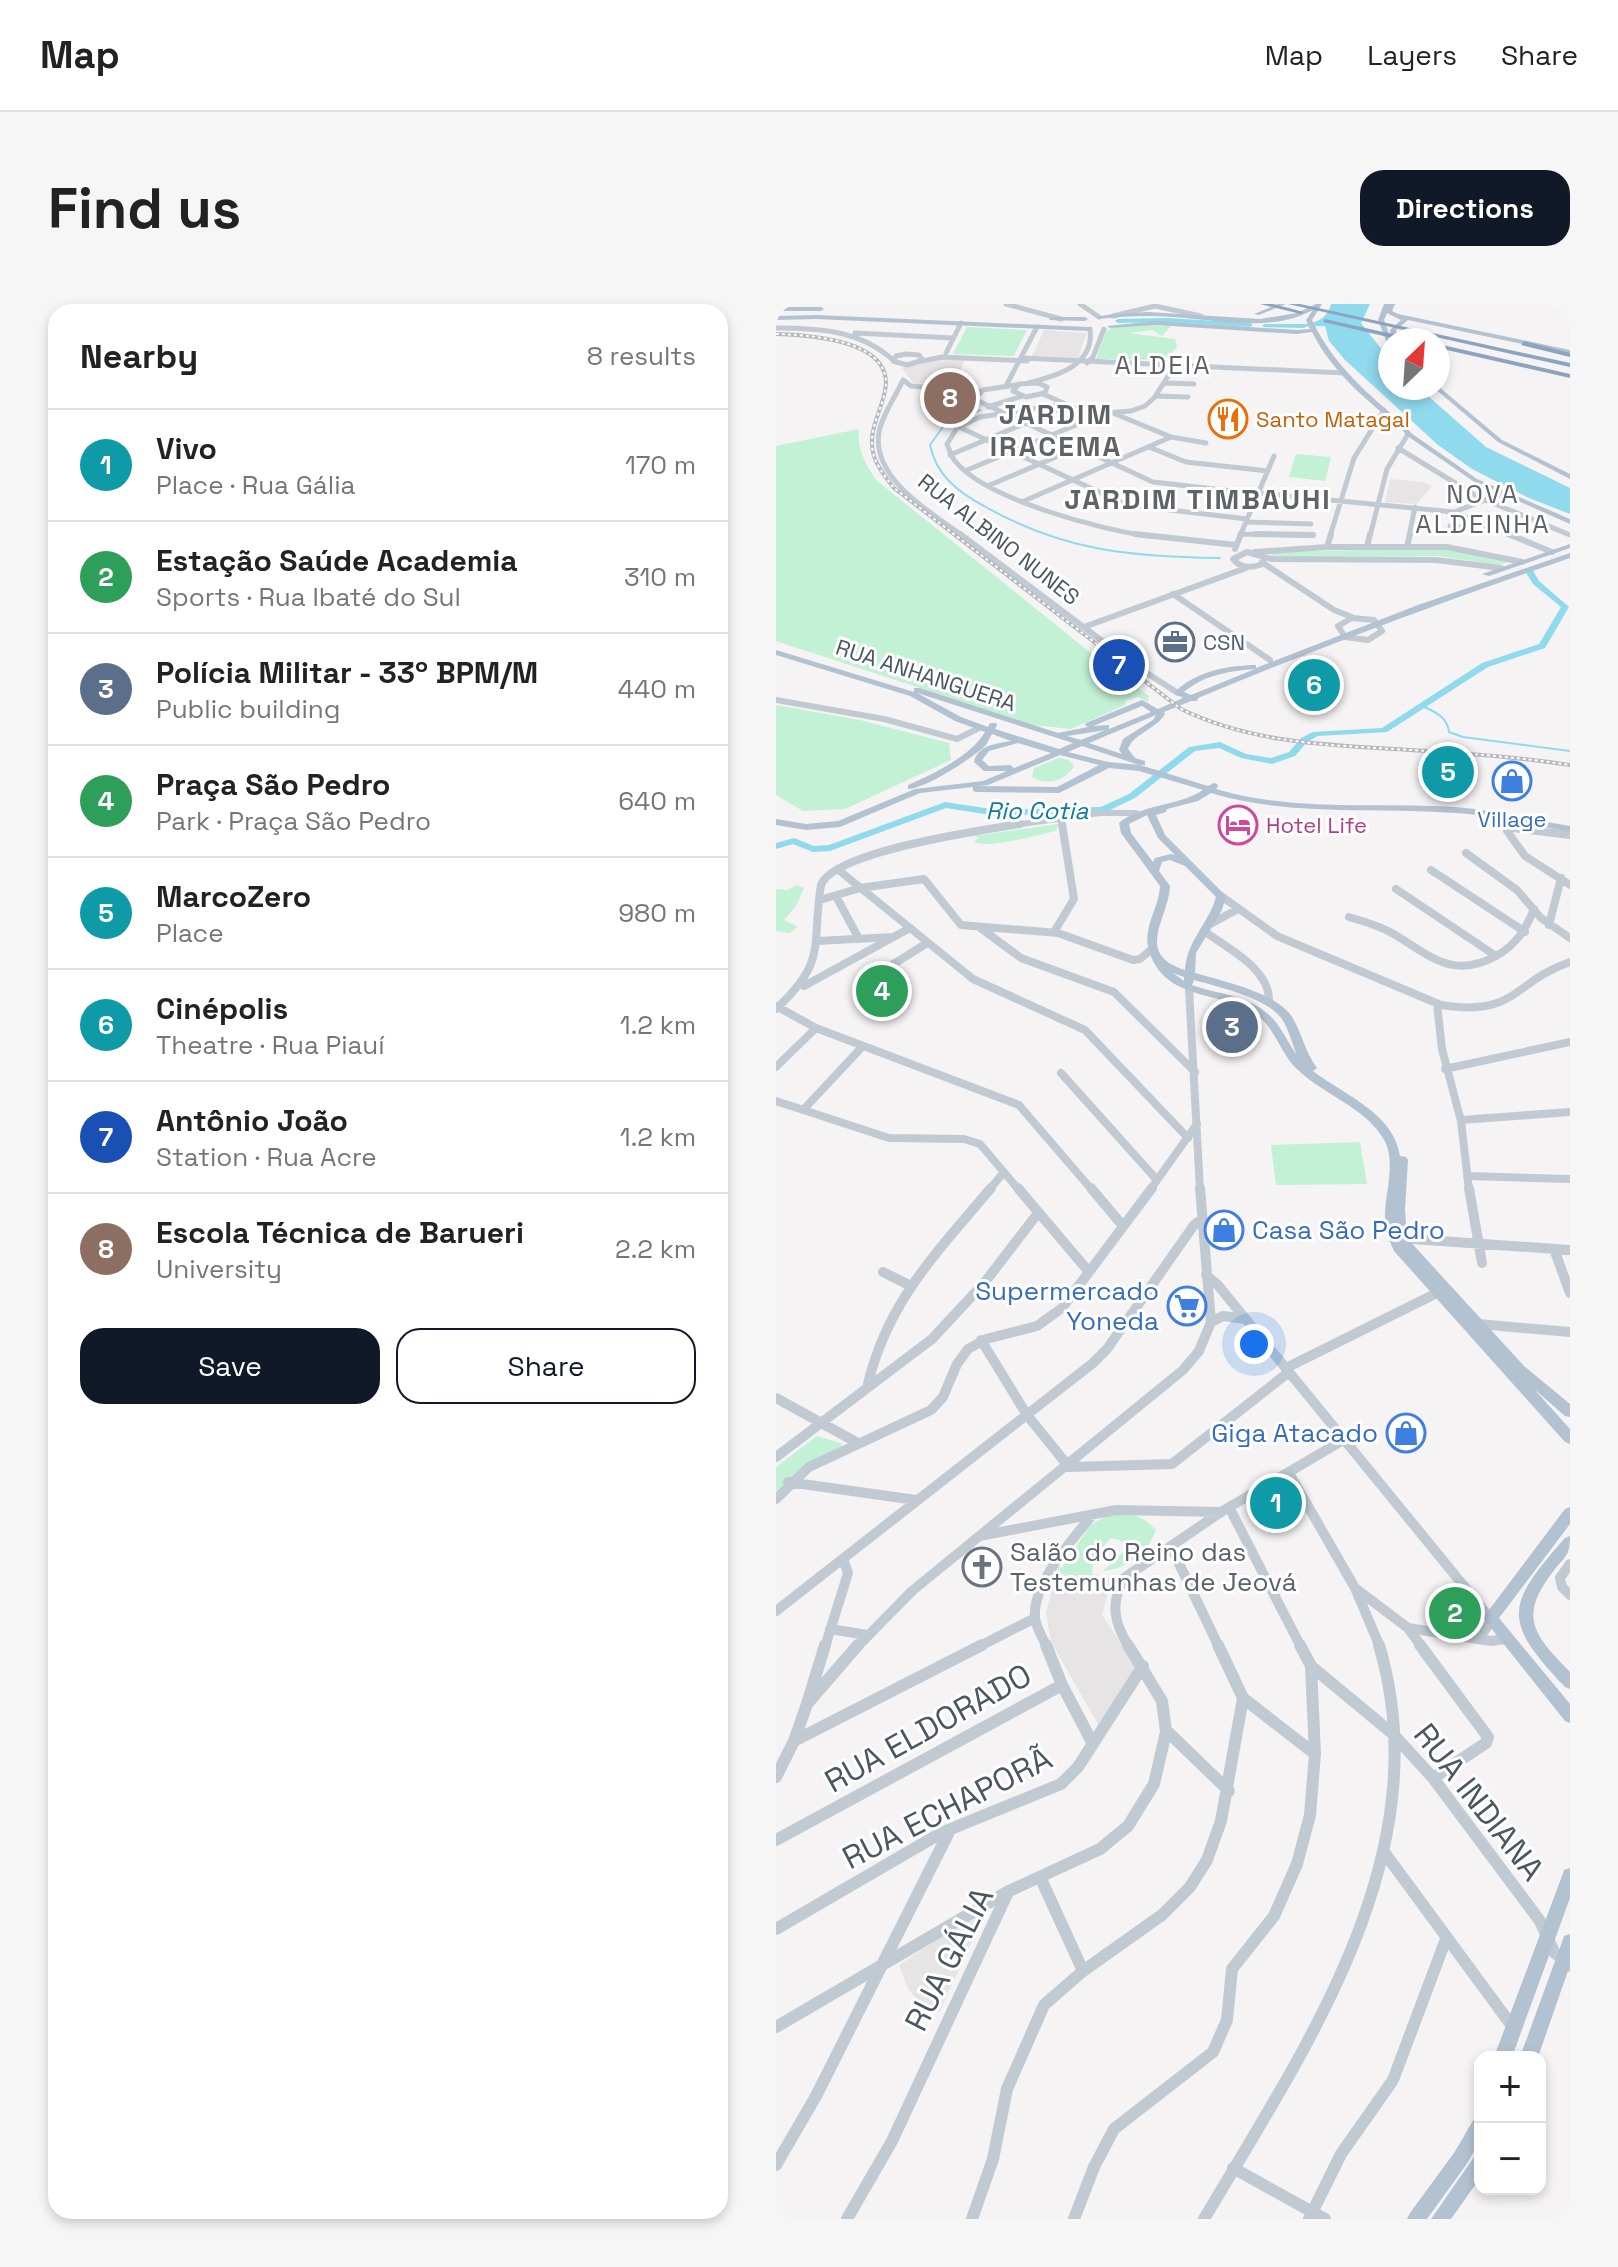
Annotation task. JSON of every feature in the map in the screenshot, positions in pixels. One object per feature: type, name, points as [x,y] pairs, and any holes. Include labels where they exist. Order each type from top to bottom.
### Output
[{"type":"highway","points":[[1246,304],[1378,333]]},
{"type":"highway","points":[[1263,304],[1378,329]]},
{"type":"highway","points":[[1291,304],[1570,368]]},
{"type":"highway","points":[[1303,304],[1459,344],[1570,368]]},
{"type":"highway","points":[[1524,343],[1570,354]]},
{"type":"highway","points":[[1450,344],[1459,344]]},
{"type":"main road","points":[[776,312],[800,308],[1061,319],[1188,312],[1258,314],[1283,304]]},
{"type":"main road","points":[[1272,331],[1257,326],[1260,322],[1307,311],[1316,304]]},
{"type":"main road","points":[[1316,304],[1310,317],[1312,327],[1340,373]]},
{"type":"main road","points":[[1384,328],[1381,320],[1390,304]]},
{"type":"main road","points":[[1390,304],[1389,312],[1399,321]]},
{"type":"main road","points":[[776,312],[785,317],[1089,329],[1156,323],[1253,326],[1272,331],[1282,328],[1301,332],[1310,336],[1340,373],[1383,412],[1463,473],[1501,494],[1570,522]]},
{"type":"main road","points":[[1115,316],[1272,320]]},
{"type":"main road","points":[[1089,329],[1080,325],[1092,317],[1110,321],[1107,327]]},
{"type":"main road","points":[[1246,319],[1253,326]]},
{"type":"main road","points":[[1381,320],[1524,343]]},
{"type":"main road","points":[[1395,328],[1399,321]]},
{"type":"main road","points":[[1301,332],[1312,327]]},
{"type":"main road","points":[[1450,396],[1499,436],[1570,475]]},
{"type":"main road","points":[[1376,622],[1519,570],[1552,552],[1570,550]]},
{"type":"main road","points":[[908,789],[978,780],[1341,631],[1376,622],[1570,550]]},
{"type":"main road","points":[[1460,589],[1501,568],[1543,571],[1570,562]]},
{"type":"main road","name":"RUA ANHANGUERA","points":[[776,649],[913,694],[1025,743],[1108,765],[1150,769]]},
{"type":"main road","name":"RUA ANHANGUERA","points":[[776,649],[1043,733]]},
{"type":"main road","points":[[1271,662],[1207,699],[1195,699],[1178,693],[1188,683],[1206,677],[1271,662]]},
{"type":"main road","points":[[776,822],[806,827],[840,824],[909,795],[941,787],[985,783],[1253,667]]},
{"type":"main road","points":[[1062,736],[1142,703],[1161,714],[1156,722],[1126,741],[1123,750]]},
{"type":"main road","points":[[1062,736],[1117,725]]},
{"type":"main road","points":[[1117,725],[1117,738],[1123,750],[1150,769],[1237,798]]},
{"type":"main road","points":[[776,815],[808,821],[836,819],[908,789],[934,777],[979,746],[987,739],[985,727],[1062,736],[1137,761]]},
{"type":"main road","points":[[1010,768],[994,770],[981,766],[978,763],[979,755],[998,744],[1025,743]]},
{"type":"main road","points":[[1094,761],[1104,756],[1103,749]]},
{"type":"main road","points":[[1038,762],[1024,771],[1024,780],[1038,786],[1052,785],[1075,776],[1081,768],[1079,758]]},
{"type":"main road","points":[[941,787],[1051,791],[1072,786],[1099,767],[1108,765]]},
{"type":"main road","points":[[1142,816],[1202,799],[1215,789],[1289,798],[1453,803],[1570,822]]},
{"type":"main road","points":[[1570,832],[1458,810],[1286,805],[1237,798],[1202,799],[1142,816],[1125,828],[1166,890],[1153,920],[1154,950],[1168,976],[1189,989],[1242,1004],[1270,1022],[1300,1066],[1361,1111],[1390,1139],[1395,1154],[1390,1207],[1403,1256],[1570,1436]]},
{"type":"main road","points":[[1142,816],[1221,896],[1221,903],[1191,953],[1189,989]]},
{"type":"main road","points":[[1134,843],[1149,855],[1160,854],[1161,836]]},
{"type":"main road","points":[[1155,870],[1158,860],[1166,857],[1191,866]]},
{"type":"main road","points":[[1154,950],[1167,965],[1269,1002],[1282,1012],[1307,1063],[1377,1116],[1399,1140],[1403,1153],[1398,1238],[1520,1370],[1570,1414],[1563,1422],[1570,1436]]},
{"type":"main road","points":[[1270,1022],[1282,1012]]},
{"type":"main road","points":[[1270,1022],[1289,1022]]},
{"type":"main road","points":[[1493,1615],[1570,1513]]},
{"type":"main road","points":[[1525,1623],[1524,1605],[1529,1592],[1570,1542]]},
{"type":"main road","points":[[1493,1615],[1510,1608],[1525,1623],[1540,1653],[1570,1682]]},
{"type":"main road","points":[[1493,1615],[1506,1639],[1570,1716]]},
{"type":"main road","points":[[1506,1639],[1525,1623]]},
{"type":"main road","points":[[1531,2051],[1558,1955],[1570,1876]]},
{"type":"main road","points":[[1505,2051],[1512,2026],[1558,1955],[1570,1942]]},
{"type":"main road","points":[[1416,2219],[1474,2135]]},
{"type":"main road","points":[[1440,2219],[1474,2171]]},
{"type":"street","points":[[800,308],[809,304]]},
{"type":"street","points":[[1006,304],[1028,307],[1061,319]]},
{"type":"street","points":[[1084,305],[1092,317]]},
{"type":"street","points":[[1188,312],[1201,316]]},
{"type":"street","points":[[813,329],[823,317]]},
{"type":"street","points":[[892,320],[875,342],[893,361],[897,370],[904,365],[952,357],[1340,373]]},
{"type":"street","points":[[946,353],[961,323]]},
{"type":"street","points":[[1006,386],[1037,327]]},
{"type":"street","points":[[1013,376],[1025,383],[1046,387],[1090,361],[1107,327]]},
{"type":"street","points":[[776,328],[953,338]]},
{"type":"street","points":[[899,390],[911,386],[980,391],[1051,377],[1080,362],[1092,337],[1089,329]]},
{"type":"street","points":[[840,333],[878,347]]},
{"type":"street","points":[[883,335],[884,347],[915,354],[946,353],[952,357]]},
{"type":"street","points":[[893,361],[908,353]]},
{"type":"street","points":[[915,354],[922,357],[922,361]]},
{"type":"street","points":[[1122,417],[1148,404],[1176,364]]},
{"type":"street","name":"RUA ALBINO NUNES","points":[[911,386],[902,378],[879,432],[881,455],[890,475],[923,506],[1147,674],[1178,693]]},
{"type":"street","points":[[1022,396],[1013,391],[1025,383]]},
{"type":"street","points":[[1165,383],[1194,384]]},
{"type":"street","points":[[1043,394],[1047,391],[1046,387]]},
{"type":"street","points":[[980,391],[974,399],[988,407],[1158,483],[1454,512],[1552,552]]},
{"type":"street","points":[[988,407],[1022,396],[1043,394],[1094,417]]},
{"type":"street","points":[[1156,396],[1188,397]]},
{"type":"street","points":[[1066,405],[977,418],[959,427],[947,441],[950,455],[990,485],[1024,501],[1114,531],[1236,545],[1264,557],[1334,610],[1376,622]]},
{"type":"street","points":[[950,455],[1066,405]]},
{"type":"street","points":[[967,470],[1110,411],[1131,411]]},
{"type":"street","points":[[1110,411],[1169,436],[1206,443]]},
{"type":"street","points":[[1327,547],[1354,458],[1383,412]]},
{"type":"street","points":[[959,427],[1134,507],[1311,524]]},
{"type":"street","points":[[1367,547],[1387,469],[1406,432]]},
{"type":"street","points":[[1024,501],[1169,436]]},
{"type":"street","points":[[1149,447],[1186,462],[1268,471]]},
{"type":"street","points":[[990,485],[1077,448]]},
{"type":"street","points":[[1398,448],[1485,500],[1570,535]]},
{"type":"street","points":[[1230,572],[1240,534],[1274,456]]},
{"type":"street","points":[[1454,512],[1501,494]]},
{"type":"street","points":[[1407,547],[1415,507]]},
{"type":"street","points":[[1447,547],[1454,512]]},
{"type":"street","points":[[1450,526],[1500,531]]},
{"type":"street","points":[[1240,534],[1313,535]]},
{"type":"street","points":[[1084,627],[1251,567],[1264,557],[1327,547],[1447,547],[1519,570]]},
{"type":"street","points":[[1234,559],[1251,552]]},
{"type":"street","points":[[1264,557],[1436,560],[1501,568]]},
{"type":"street","points":[[1234,559],[1333,615],[1341,631],[1356,617]]},
{"type":"street","points":[[1173,594],[1271,662]]},
{"type":"street","points":[[776,700],[884,719],[948,737],[963,738],[985,727]]},
{"type":"street","points":[[801,987],[810,974],[817,941],[824,877],[856,861],[943,838],[1099,813],[1142,816]]},
{"type":"street","points":[[1061,819],[1111,817],[1125,828]]},
{"type":"street","points":[[1054,932],[1074,899],[1061,819]]},
{"type":"street","points":[[1570,832],[1513,828],[1507,834],[1515,847],[1570,885]]},
{"type":"street","points":[[1466,853],[1517,890],[1549,925],[1570,938]]},
{"type":"street","points":[[1431,870],[1525,932]]},
{"type":"street","points":[[841,872],[984,986],[1085,1030],[1188,1138]]},
{"type":"street","points":[[1549,925],[1561,878]]},
{"type":"street","points":[[820,900],[860,888],[924,879],[962,925],[1054,932],[1133,960],[1154,950]]},
{"type":"street","points":[[1396,889],[1496,956]]},
{"type":"street","points":[[836,896],[859,939]]},
{"type":"street","points":[[1221,896],[1236,910],[1277,936],[1437,1004],[1472,1008],[1496,1005],[1519,995],[1547,972],[1570,962]]},
{"type":"street","points":[[1349,917],[1384,928],[1443,965],[1469,967],[1496,956],[1520,940],[1534,909]]},
{"type":"street","points":[[1236,910],[1206,928],[1265,980],[1271,993],[1269,1002]]},
{"type":"street","points":[[979,927],[1021,958],[1114,992],[1195,1072]]},
{"type":"street","points":[[910,928],[801,987],[777,1007],[816,1028],[1014,1103],[1123,1226]]},
{"type":"street","points":[[817,941],[896,937]]},
{"type":"street","points":[[881,972],[902,982],[902,986],[881,1003],[875,1003],[865,993],[864,984],[881,972],[927,943]]},
{"type":"street","points":[[807,1704],[867,1635],[912,1591],[1183,1370],[1199,1351],[1211,1322],[1189,989]]},
{"type":"street","points":[[1437,1004],[1445,1069],[1461,1120],[1476,1242],[1482,1263]]},
{"type":"street","points":[[776,1067],[816,1028]]},
{"type":"street","points":[[1445,1069],[1570,1042]]},
{"type":"street","points":[[804,1109],[863,1046]]},
{"type":"street","points":[[1061,1073],[1157,1180]]},
{"type":"street","points":[[776,1101],[889,1138],[972,1141],[986,1149],[1089,1272]]},
{"type":"street","points":[[1461,1120],[1570,1112]]},
{"type":"street","points":[[776,1499],[788,1482],[806,1468],[856,1442],[918,1418],[939,1404],[962,1355],[981,1340],[1024,1332],[1047,1321],[1089,1272],[1197,1124]]},
{"type":"street","points":[[868,1384],[877,1342],[890,1315],[1004,1172]]},
{"type":"street","points":[[1467,1176],[1570,1179]]},
{"type":"street","points":[[776,1457],[822,1424],[868,1384],[932,1339],[985,1282],[1038,1213]]},
{"type":"street","points":[[776,1611],[1107,1349],[1194,1225],[1202,1219]]},
{"type":"street","points":[[1398,1238],[1570,1250]]},
{"type":"street","points":[[1554,1249],[1570,1293]]},
{"type":"street","points":[[883,1272],[911,1286]]},
{"type":"street","points":[[1206,1275],[1217,1284],[1493,1615],[1484,1631],[1469,1637]]},
{"type":"street","points":[[1065,1465],[1172,1464],[1287,1370],[1437,1293]]},
{"type":"street","points":[[1211,1322],[1223,1316],[1245,1319]]},
{"type":"street","points":[[1478,1324],[1570,1332]]},
{"type":"street","points":[[981,1340],[1027,1415],[1065,1465]]},
{"type":"street","points":[[776,1398],[856,1442]]},
{"type":"street","points":[[1229,1791],[1167,1731],[1163,1704],[1114,1618],[1113,1597],[1124,1578],[1226,1510],[1345,1439]]},
{"type":"street","points":[[1204,2219],[1302,2053],[1352,1955],[1367,1916],[1384,1852],[1394,1787],[1393,1734],[1383,1656],[1352,1586],[1289,1473]]},
{"type":"street","points":[[788,1482],[916,1500]]},
{"type":"street","points":[[977,1537],[1132,1509],[1226,1510]]},
{"type":"street","points":[[1074,2219],[1099,2156],[1114,2129],[1207,2059],[1220,2038],[1227,2020],[1232,1969],[1274,1916],[1297,1864],[1310,1815],[1315,1754],[1311,1666],[1226,1510]]},
{"type":"street","points":[[1092,1515],[1054,1563],[1040,1593],[1035,1618],[1062,1685],[1093,1744]]},
{"type":"street","points":[[1171,1547],[1243,1698],[1315,1754]]},
{"type":"street","points":[[776,1777],[794,1741],[848,1573],[843,1559]]},
{"type":"street","points":[[1566,1591],[1562,1573],[1570,1564]]},
{"type":"street","points":[[1352,1586],[1408,1628],[1488,1737],[1486,1743],[1433,1778]]},
{"type":"street","points":[[794,1741],[1035,1618]]},
{"type":"street","points":[[1408,1628],[1491,1641],[1506,1639]]},
{"type":"street","points":[[830,1629],[867,1635]]},
{"type":"street","name":"RUA ECHAPORÃ","points":[[776,1929],[952,1827],[1061,1784],[1071,1776],[1143,1666]]},
{"type":"street","name":"RUA INDIANA","points":[[1311,1666],[1393,1734],[1433,1778],[1540,1921],[1558,1955]]},
{"type":"street","name":"RUA ELDORADO","points":[[776,1840],[1062,1685]]},
{"type":"street","points":[[972,2219],[993,2159],[1007,2089],[1037,2017],[1054,1993],[1162,1915],[1190,1887],[1207,1860],[1229,1791],[1243,1698]]},
{"type":"street","name":"RUA GÁLIA","points":[[847,2219],[892,2141],[1008,1892],[1091,1857],[1127,1827],[1139,1813],[1151,1788],[1167,1731]]},
{"type":"street","points":[[776,2165],[816,2096],[952,1827]]},
{"type":"street","points":[[1384,1852],[1512,2026]]},
{"type":"street","points":[[1041,1879],[1083,1971]]},
{"type":"street","points":[[776,2027],[1008,1892]]},
{"type":"street","points":[[1310,2216],[1341,2154],[1393,2080],[1446,1939]]},
{"type":"street","points":[[1233,2168],[1310,2216],[1325,2219]]},
{"type":"shaded area","points":[[1044,330],[1087,333],[1078,358],[1032,356]]},
{"type":"shaded area","points":[[931,359],[965,360],[953,385],[913,383],[902,368]]},
{"type":"shaded area","points":[[937,390],[968,391],[966,403],[972,406],[946,416],[926,415],[926,409]]},
{"type":"shaded area","points":[[1390,479],[1424,482],[1432,486],[1417,504],[1385,502]]},
{"type":"shaded area","points":[[1058,1567],[1117,1579],[1108,1593],[1102,1615],[1137,1667],[1098,1724],[1051,1642],[1046,1613]]},
{"type":"shaded area","points":[[986,1911],[939,2013],[920,2003],[908,1989],[899,1965],[965,1921]]},
{"type":"green space","points":[[1115,326],[1171,326],[1162,336],[1152,330],[1129,333],[1175,339],[1177,347],[1165,360],[1096,359],[1106,331]]},
{"type":"green space","points":[[967,327],[1027,330],[1014,356],[953,354]]},
{"type":"green space","points":[[859,429],[863,456],[876,480],[1102,662],[1149,696],[1148,702],[1138,697],[1125,701],[1125,705],[1071,729],[1033,725],[776,641],[776,446]]},
{"type":"green space","points":[[1296,454],[1331,457],[1325,481],[1289,477]]},
{"type":"green space","points":[[1447,548],[1508,562],[1498,565],[1439,556],[1272,557],[1270,552]]},
{"type":"green space","points":[[776,705],[860,720],[949,743],[951,760],[845,809],[803,811],[776,795]]},
{"type":"green space","points":[[1059,758],[1069,760],[1074,766],[1066,775],[1050,781],[1032,777],[1034,768]]},
{"type":"green space","points":[[1058,824],[1056,831],[1026,838],[990,844],[973,842],[979,838],[974,836]]},
{"type":"green space","points":[[797,885],[804,888],[796,906],[784,920],[798,927],[789,933],[776,931],[776,889],[787,890]]},
{"type":"green space","points":[[1360,1142],[1367,1184],[1276,1185],[1271,1145]]},
{"type":"green space","points":[[817,1436],[841,1443],[842,1446],[809,1464],[776,1491],[776,1467]]},
{"type":"green space","points":[[1116,1512],[1138,1516],[1156,1530],[1142,1553],[1120,1567],[1103,1571],[1127,1548],[1120,1540],[1110,1538],[1093,1560],[1092,1578],[1058,1573],[1091,1524]]},
{"type":"water","points":[[1331,304],[1370,304],[1361,323],[1378,345],[1378,390],[1329,341],[1325,326],[1288,325],[1309,324],[1325,316]]},
{"type":"water","points":[[1389,400],[1433,400],[1486,447],[1570,488],[1570,514],[1529,498],[1472,469],[1438,445]]},
{"type":"waterway","points":[[1118,321],[1167,320],[1250,325]]},
{"type":"waterway","points":[[1264,326],[1304,326]]},
{"type":"waterway","points":[[980,410],[945,424],[930,445],[943,474],[974,501],[1013,521],[1070,542],[1127,553],[1220,558]]},
{"type":"waterway","name":"Rio Cotia","points":[[776,846],[794,841],[813,849],[830,848],[945,805],[997,813],[1103,810],[1132,796],[1192,749],[1220,745],[1244,756],[1272,761],[1292,754],[1304,740],[1316,734],[1384,730],[1485,665],[1542,646],[1565,607],[1536,582],[1529,571]]},
{"type":"waterway","points":[[1422,706],[1443,718],[1449,732],[1463,737],[1570,751]]},
{"type":"railway","points":[[776,334],[843,342],[873,357],[883,368],[886,383],[872,436],[873,450],[879,468],[894,488],[1181,709],[1208,721],[1293,741],[1570,765]]},
{"type":"place","name":"Escola Técnica de Barueri","points":[[950,398]]},
{"type":"place","name":"Santo Matagal","points":[[1228,419]]},
{"type":"place","name":"CSN","points":[[1175,642]]},
{"type":"place","name":"Antônio João","points":[[1119,665]]},
{"type":"place","name":"Cinépolis","points":[[1314,685]]},
{"type":"place","name":"MarcoZero","points":[[1448,772]]},
{"type":"place","name":"Village","points":[[1512,781]]},
{"type":"place","name":"Hotel Life","points":[[1238,825]]},
{"type":"place","name":"Praça São Pedro","points":[[882,991]]},
{"type":"place","name":"Polícia Militar - 33º BPM/M","points":[[1232,1027]]},
{"type":"place","name":"Casa São Pedro","points":[[1224,1230]]},
{"type":"place","name":"Supermercado Yoneda","points":[[1187,1306]]},
{"type":"place","name":"Giga Atacado","points":[[1406,1433]]},
{"type":"place","name":"Vivo","points":[[1276,1503]]},
{"type":"place","name":"Salão do Reino das Testemunhas de Jeová","points":[[982,1567]]},
{"type":"place","name":"Estação Saúde Academia","points":[[1455,1613]]},
{"type":"district","name":"ALDEIA","points":[[1163,365]]},
{"type":"district","name":"JARDIM IRACEMA","points":[[1056,430]]},
{"type":"district","name":"JARDIM TIMBAUHI","points":[[1198,499]]},
{"type":"district","name":"NOVA ALDEINHA","points":[[1483,509]]}]
